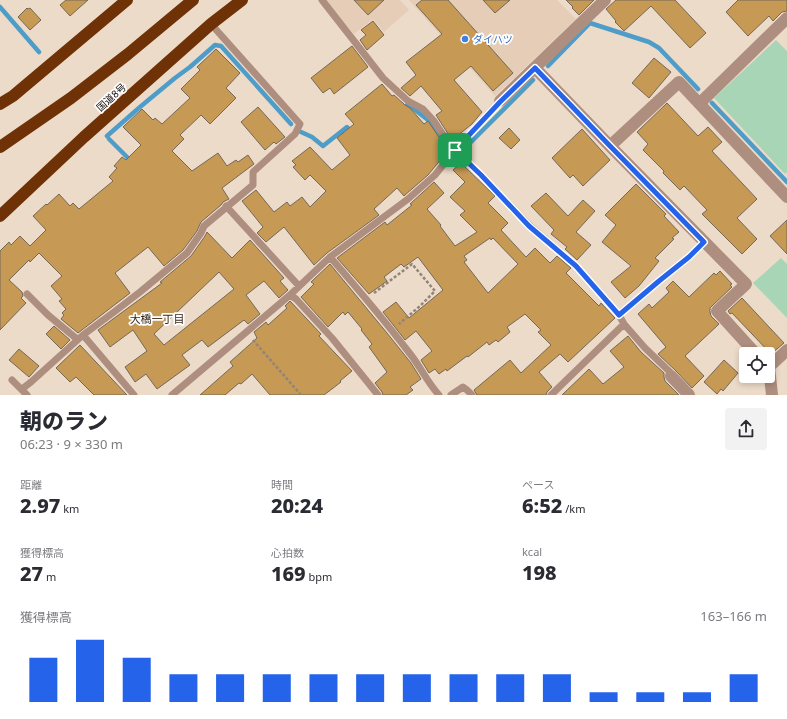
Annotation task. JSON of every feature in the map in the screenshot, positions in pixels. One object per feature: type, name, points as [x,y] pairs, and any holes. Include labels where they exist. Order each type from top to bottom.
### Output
[{"type":"highway","points":[[0,104],[13,96],[127,0]]},
{"type":"highway","points":[[0,147],[71,98],[128,54],[193,0]]},
{"type":"highway","name":"国道8号","points":[[0,216],[84,137],[211,24],[242,0]]},
{"type":"street","points":[[500,102],[605,0]]},
{"type":"street","points":[[700,103],[787,18]]},
{"type":"street","points":[[535,68],[746,284],[717,311],[750,347]]},
{"type":"street","points":[[610,146],[679,82],[787,197]]},
{"type":"street","points":[[775,361],[787,350]]},
{"type":"street","points":[[671,376],[688,395]]},
{"type":"street","points":[[771,383],[772,395]]},
{"type":"lane","points":[[322,0],[383,78],[408,101],[424,109],[434,121],[451,147],[481,175],[529,226],[576,266],[619,315],[624,324],[645,348],[670,372],[671,376]]},
{"type":"lane","points":[[22,389],[80,337],[119,308],[187,253],[204,226],[226,206],[253,185],[253,172],[294,134],[300,124],[211,24]]},
{"type":"lane","points":[[172,395],[290,295],[330,257],[408,200],[435,175],[455,150],[500,102]]},
{"type":"lane","points":[[226,206],[299,286]]},
{"type":"lane","points":[[619,315],[689,257],[704,242]]},
{"type":"lane","points":[[330,257],[412,356],[424,376],[439,395]]},
{"type":"lane","points":[[27,294],[48,315],[80,337],[134,395]]},
{"type":"lane","points":[[290,295],[296,299],[332,338],[378,395]]},
{"type":"lane","points":[[551,395],[624,324]]},
{"type":"lane","points":[[12,380],[28,395]]},
{"type":"lane","points":[[452,395],[463,387],[472,395]]},
{"type":"path","points":[[366,299],[412,264],[435,291],[420,306],[391,330]]},
{"type":"path","points":[[246,332],[301,395]]},
{"type":"shaded area","points":[[325,0],[400,0],[409,10],[384,32],[373,19],[354,34]]},
{"type":"shaded area","points":[[409,0],[557,0],[576,19],[495,96]]},
{"type":"green space","points":[[776,40],[787,51],[787,172],[785,174],[714,98]]},
{"type":"green space","points":[[781,258],[787,264],[787,318],[753,283]]},
{"type":"building","points":[[66,0],[88,0],[70,16],[60,5]]},
{"type":"building","points":[[354,0],[384,0],[368,15]]},
{"type":"building","points":[[422,0],[448,0],[513,73],[493,91],[471,66],[454,80],[482,112],[472,124],[452,140],[436,115],[442,111],[421,86],[410,96],[401,88],[416,75],[406,62],[442,34],[416,5]]},
{"type":"building","name":"ダイハツ","points":[[483,0],[510,0],[495,13]]},
{"type":"building","points":[[566,0],[594,0],[579,15]]},
{"type":"building","points":[[616,0],[675,0],[706,33],[690,48],[651,6],[624,31],[615,22],[616,21],[606,9]]},
{"type":"building","points":[[738,0],[787,0],[787,11],[782,12],[773,21],[769,16],[748,36],[726,12]]},
{"type":"building","points":[[27,8],[30,8],[41,20],[30,30],[18,17]]},
{"type":"building","points":[[373,21],[384,35],[367,50],[360,40],[366,35],[361,30]]},
{"type":"building","points":[[352,46],[368,67],[334,94],[330,88],[323,93],[311,78]]},
{"type":"building","points":[[216,49],[240,73],[226,88],[236,98],[210,124],[201,115],[180,135],[184,139],[172,151],[192,171],[218,153],[227,166],[236,160],[238,162],[248,155],[254,164],[222,188],[229,199],[223,202],[201,222],[197,231],[183,250],[164,266],[148,247],[115,273],[130,293],[78,333],[61,319],[64,315],[62,313],[66,309],[59,301],[62,299],[51,286],[62,276],[39,253],[30,262],[29,260],[9,280],[22,292],[23,296],[21,298],[26,303],[0,330],[0,251],[9,242],[11,245],[20,236],[30,246],[46,230],[33,216],[59,194],[70,206],[73,203],[79,209],[113,181],[109,177],[117,168],[114,166],[122,157],[126,160],[141,145],[123,127],[142,109],[153,120],[155,118],[162,124],[190,98],[181,89],[200,70],[197,67]]},
{"type":"building","points":[[654,58],[671,72],[649,98],[632,83]]},
{"type":"building","points":[[382,84],[392,96],[394,95],[410,108],[424,124],[428,121],[445,146],[443,148],[447,152],[428,175],[404,196],[397,188],[374,209],[379,215],[327,253],[314,265],[284,227],[266,242],[257,233],[263,227],[242,201],[256,190],[274,212],[287,202],[290,206],[302,197],[310,207],[326,191],[310,175],[305,180],[293,167],[296,165],[292,161],[310,147],[332,170],[350,155],[337,138],[354,124],[345,114]]},
{"type":"building","points":[[667,103],[698,136],[708,127],[722,142],[712,151],[757,199],[737,218],[757,239],[742,254],[702,214],[707,210],[684,186],[680,190],[643,150],[648,144],[637,132]]},
{"type":"building","points":[[258,107],[285,137],[276,144],[274,142],[265,150],[241,122]]},
{"type":"building","points":[[509,128],[520,140],[511,149],[499,138]]},
{"type":"building","points":[[582,129],[610,160],[583,186],[573,175],[570,178],[552,158]]},
{"type":"building","points":[[461,163],[495,196],[488,203],[508,223],[501,230],[526,257],[535,248],[550,263],[557,256],[571,268],[566,273],[599,306],[601,303],[615,318],[568,362],[560,354],[539,372],[552,387],[546,395],[477,395],[474,390],[510,360],[521,373],[551,345],[538,332],[541,330],[525,314],[507,327],[510,332],[498,342],[496,340],[489,345],[487,342],[447,371],[446,369],[439,374],[435,369],[429,373],[421,360],[432,351],[416,331],[405,340],[383,312],[396,302],[409,318],[443,290],[418,257],[404,267],[401,264],[384,277],[387,281],[369,294],[337,258],[385,222],[387,225],[412,205],[410,204],[434,182],[444,193],[427,209],[441,225],[440,226],[455,246],[477,232],[460,215],[465,211],[450,197],[465,182],[453,170]],"holes":[[[490,238],[491,240],[493,238],[518,264],[488,293],[464,262],[467,260],[464,256]]]},
{"type":"building","points":[[636,184],[666,214],[664,216],[679,232],[655,258],[659,261],[639,286],[625,298],[611,282],[631,266],[602,242],[616,225],[605,215]]},
{"type":"building","points":[[546,193],[568,216],[583,200],[595,211],[576,232],[591,245],[577,260],[565,249],[567,247],[551,234],[554,230],[531,206]]},
{"type":"building","points":[[787,220],[787,254],[770,236]]},
{"type":"building","points":[[207,232],[232,258],[250,240],[284,278],[280,281],[288,290],[279,298],[264,281],[246,295],[260,314],[248,324],[244,320],[208,347],[202,340],[182,355],[190,365],[157,389],[146,374],[135,382],[125,367],[147,351],[133,330],[110,347],[98,330],[162,283],[160,282],[191,256]],"holes":[[[219,272],[234,289],[164,345],[154,334]]]},
{"type":"building","points":[[330,264],[411,363],[421,379],[410,387],[413,390],[406,395],[383,395],[375,383],[387,372],[369,347],[372,344],[348,312],[345,315],[343,312],[328,327],[301,297],[314,284],[311,282]]},
{"type":"building","points":[[720,271],[732,284],[730,285],[732,287],[710,308],[711,316],[719,324],[685,356],[704,376],[692,388],[658,354],[666,347],[638,314],[649,304],[652,308],[669,292],[666,288],[673,281],[689,297],[714,273],[716,275]]},
{"type":"building","points":[[742,298],[784,343],[775,351],[775,347],[764,347],[732,313],[730,314],[728,311]]},
{"type":"building","points":[[290,301],[321,334],[319,336],[352,371],[324,395],[270,395],[252,374],[225,395],[200,395],[233,366],[230,362],[257,338],[254,332],[266,322],[268,325],[287,308],[285,306]]},
{"type":"building","points":[[54,326],[70,340],[61,349],[46,334]]},
{"type":"building","points":[[628,336],[641,352],[664,373],[665,381],[679,395],[562,395],[589,369],[603,384],[624,367],[610,351]]},
{"type":"building","points":[[80,345],[127,395],[94,395],[76,377],[70,382],[56,368]]},
{"type":"building","points":[[19,349],[39,366],[29,377],[9,360]]},
{"type":"building","points":[[724,360],[738,373],[723,391],[721,389],[717,394],[704,382]]},
{"type":"waterway","points":[[0,7],[39,52]]},
{"type":"waterway","points":[[548,66],[590,23],[649,42],[659,48],[698,89]]},
{"type":"waterway","points":[[107,136],[215,45],[221,46],[291,124]]},
{"type":"waterway","points":[[462,151],[533,80]]},
{"type":"waterway","points":[[712,103],[787,182]]},
{"type":"waterway","points":[[402,110],[407,105],[410,106],[428,120],[448,149]]},
{"type":"waterway","points":[[301,132],[312,137],[323,146],[347,127],[353,133]]},
{"type":"waterway","points":[[109,139],[131,161]]},
{"type":"place","name":"ダイハツ","points":[[465,39]]},
{"type":"district","name":"大橋一丁目","points":[[157,318]]},
{"type":"route","points":[[535,68],[704,242],[689,257],[619,315],[576,266],[529,226],[455,150],[500,102],[535,68]]}]
